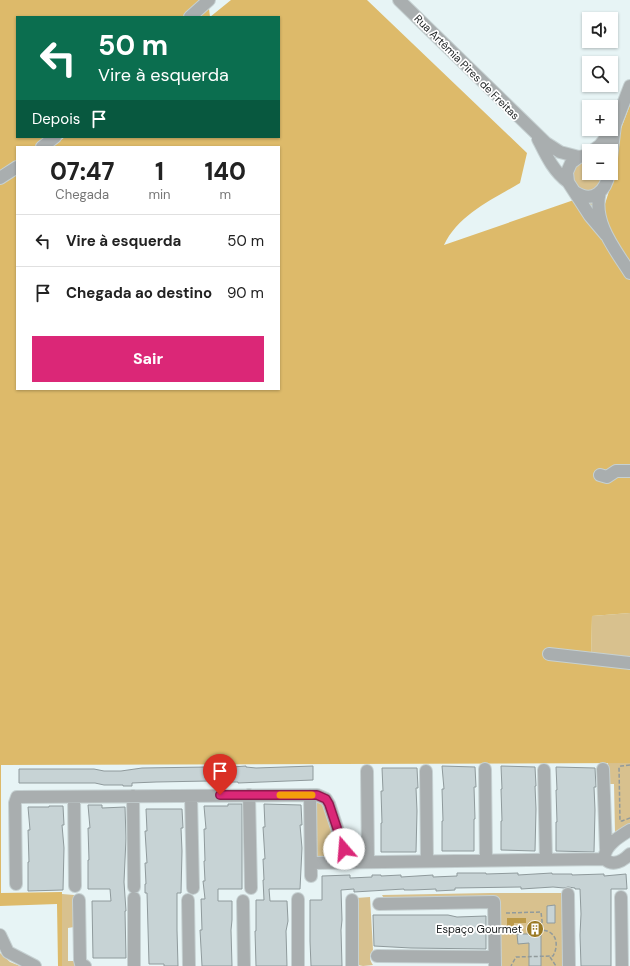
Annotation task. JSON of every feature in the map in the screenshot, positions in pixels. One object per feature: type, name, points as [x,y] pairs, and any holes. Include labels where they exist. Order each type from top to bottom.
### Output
[{"type":"street","points":[[191,16],[209,0]]},
{"type":"street","name":"Rua Artêmia Pires de Freitas","points":[[399,0],[535,134]]},
{"type":"street","points":[[618,119],[630,86]]},
{"type":"street","points":[[535,134],[552,148],[560,152],[582,154]]},
{"type":"street","points":[[535,134],[553,167],[571,187],[590,216],[606,235],[630,273]]},
{"type":"street","points":[[601,144],[607,136]]},
{"type":"street","points":[[43,146],[54,138]]},
{"type":"street","points":[[582,157],[571,163],[567,172],[571,187],[586,196],[593,196],[600,192],[608,180]]},
{"type":"street","points":[[0,178],[16,167]]},
{"type":"street","points":[[600,192],[598,199],[598,210],[606,235]]},
{"type":"street","points":[[600,475],[607,477],[616,471],[630,471]]},
{"type":"street","points":[[549,654],[630,663]]},
{"type":"street","points":[[484,769],[486,860]]},
{"type":"street","points":[[603,769],[606,854],[609,863],[621,862],[630,854]]},
{"type":"street","points":[[544,770],[546,860]]},
{"type":"street","points":[[367,771],[368,862]]},
{"type":"street","points":[[426,771],[427,861]]},
{"type":"street","points":[[16,884],[15,803],[17,797],[249,795],[321,796],[329,804],[343,845],[347,862]]},
{"type":"street","points":[[249,795],[251,888]]},
{"type":"street","points":[[310,795],[311,876]]},
{"type":"street","points":[[133,796],[134,966]]},
{"type":"street","points":[[191,796],[193,888]]},
{"type":"street","points":[[74,797],[75,886]]},
{"type":"street","points":[[311,863],[546,860],[606,854],[617,839],[630,830]]},
{"type":"street","points":[[568,894],[569,966]]},
{"type":"street","points":[[621,897],[622,966]]},
{"type":"street","points":[[79,900],[80,960],[81,964],[85,966]]},
{"type":"street","points":[[188,900],[189,966]]},
{"type":"street","points":[[298,900],[298,966]]},
{"type":"street","points":[[352,900],[352,966]]},
{"type":"street","points":[[243,901],[244,966]]},
{"type":"street","points":[[377,956],[495,962],[494,902],[379,904]]},
{"type":"street","points":[[0,935],[8,952],[35,966]]},
{"type":"path","points":[[630,766],[619,767],[620,820],[622,821],[630,818]]},
{"type":"path","points":[[506,912],[542,912],[543,930],[551,932],[556,938],[555,952],[553,956],[516,957],[511,966]]},
{"type":"path","points":[[550,957],[556,966]]},
{"type":"shaded area","points":[[0,0],[208,0],[210,16],[16,16],[16,138],[54,138],[43,146],[16,146],[16,168],[0,180]]},
{"type":"shaded area","points":[[231,0],[367,0],[527,153],[520,183],[467,216],[450,234],[444,245],[597,192],[604,207],[613,180],[618,180],[617,139],[630,105],[630,613],[592,616],[591,661],[630,664],[630,763],[1,765],[1,893],[62,892],[62,966],[58,966],[57,904],[0,906],[0,181],[16,171],[16,390],[280,390],[280,146],[53,146],[64,138],[280,138],[280,16],[211,16]]},
{"type":"shaded area","points":[[582,162],[582,180],[604,180],[602,188],[582,193],[571,175],[574,166]]},
{"type":"shaded area","points":[[630,613],[630,664],[591,661],[592,616]]},
{"type":"shaded area","points":[[608,763],[630,763],[630,825],[612,840],[610,834],[615,833],[614,784],[608,784]]},
{"type":"shaded area","points":[[317,801],[323,804],[342,856],[317,857]]},
{"type":"shaded area","points":[[563,893],[563,966],[501,966],[499,903],[385,900],[382,895]]},
{"type":"shaded area","points":[[62,894],[74,895],[74,927],[68,928],[68,961],[74,961],[77,966],[62,966]]},
{"type":"shaded area","points":[[370,897],[373,950],[370,957],[373,965],[363,966],[358,965],[356,898]]},
{"type":"shaded area","points":[[507,918],[526,918],[526,923],[514,923],[514,928],[507,928]]},
{"type":"shaded area","points":[[0,953],[10,962],[20,966],[0,966]]},
{"type":"building","points":[[246,766],[256,768],[313,766],[313,780],[238,783],[209,781],[156,782],[132,783],[132,786],[104,785],[95,783],[19,783],[19,769],[94,769],[104,771],[121,771],[142,768],[218,768]]},
{"type":"building","points":[[442,766],[475,767],[476,787],[474,787],[474,851],[442,851],[442,789],[444,789]]},
{"type":"building","points":[[501,766],[535,767],[535,851],[501,850]]},
{"type":"building","points":[[556,767],[595,768],[596,787],[594,787],[594,852],[556,851]]},
{"type":"building","points":[[382,768],[417,768],[418,788],[416,788],[416,852],[381,852],[381,791],[383,791]]},
{"type":"building","points":[[228,804],[242,804],[242,889],[218,889],[218,901],[232,901],[232,966],[202,966],[200,930],[202,930],[201,899],[205,899],[203,881],[205,881],[204,829],[206,829],[204,806],[228,806]]},
{"type":"building","points":[[264,804],[301,805],[302,825],[300,825],[302,848],[300,889],[269,889],[270,901],[287,901],[287,966],[256,966],[256,900],[264,900]]},
{"type":"building","points":[[88,805],[102,805],[102,808],[125,807],[126,838],[124,882],[126,911],[126,958],[93,958],[92,901],[111,901],[110,889],[88,889],[88,828],[90,828]]},
{"type":"building","points":[[63,806],[63,890],[28,891],[28,830],[30,830],[28,807]]},
{"type":"building","points":[[146,809],[182,809],[183,828],[181,828],[181,893],[177,893],[178,966],[149,964],[147,893],[145,893],[145,863],[147,863],[145,831],[147,831]]},
{"type":"building","points":[[457,873],[518,873],[518,875],[552,873],[572,875],[604,874],[604,876],[626,874],[627,889],[611,889],[611,966],[581,966],[580,889],[553,887],[521,889],[521,887],[455,888],[455,890],[436,891],[436,889],[354,892],[354,889],[341,890],[342,966],[311,966],[310,900],[322,900],[322,876],[350,875],[350,878],[372,877],[372,875],[401,875],[401,877],[433,875],[433,877],[457,876]]},
{"type":"building","points":[[555,905],[555,923],[547,923],[547,906]]},
{"type":"building","points":[[373,915],[448,915],[457,917],[486,916],[486,949],[374,946]]},
{"type":"building","points":[[529,925],[541,925],[541,966],[529,966],[529,943],[518,944],[517,934],[529,934]]},
{"type":"slow traffic","points":[[280,795],[312,795]]},
{"type":"place","name":"Espaço Gourmet","points":[[535,929]]},
{"type":"route","points":[[220,795],[321,796],[326,799],[329,804],[344,849]]}]
